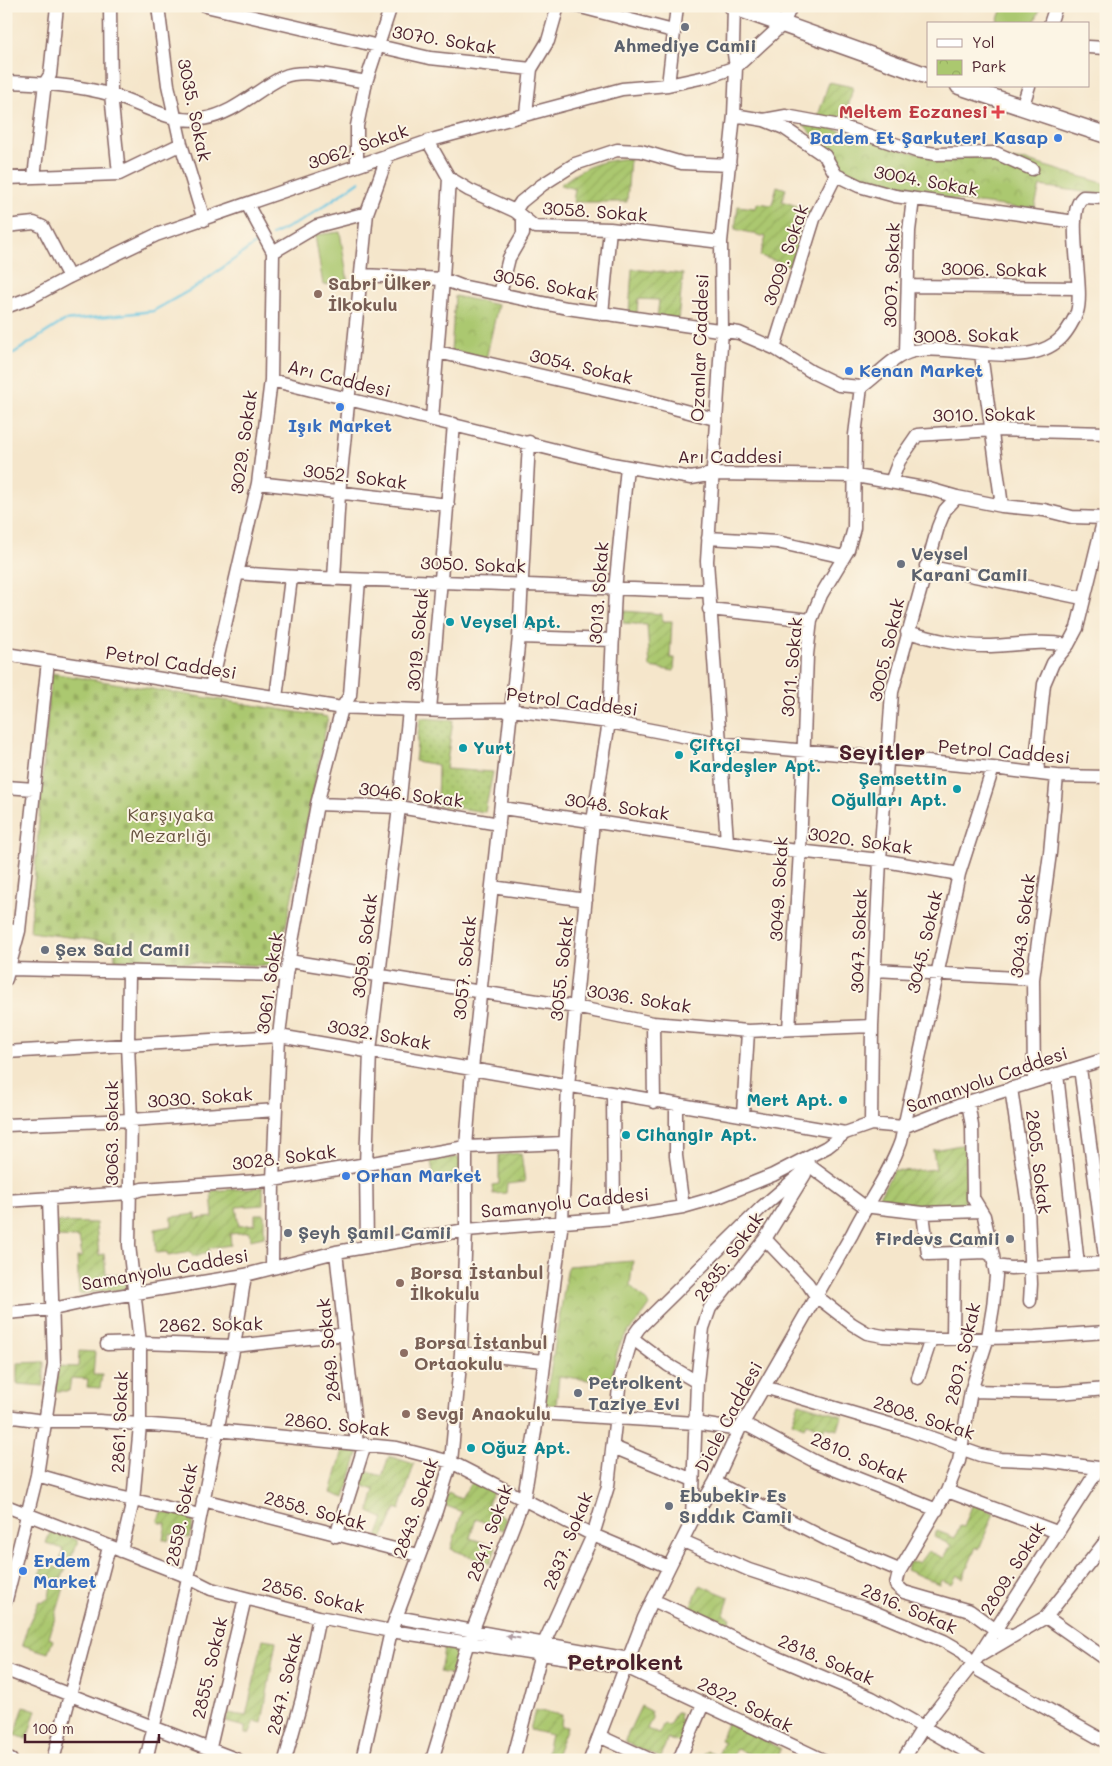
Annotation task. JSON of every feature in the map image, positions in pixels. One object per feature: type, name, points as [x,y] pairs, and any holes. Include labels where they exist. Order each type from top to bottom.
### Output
[{"type":"main road","points":[[733,7],[927,76]]},
{"type":"main road","points":[[965,88],[1106,135]]},
{"type":"street","points":[[34,177],[46,83],[50,75],[58,6]]},
{"type":"street","points":[[110,6],[111,94],[119,174]]},
{"type":"street","name":"3035. Sokak","points":[[158,6],[168,85],[180,144],[204,220]]},
{"type":"street","name":"3070. Sokak","points":[[206,6],[259,12],[376,46],[430,58],[531,70]]},
{"type":"street","points":[[357,165],[357,126],[366,82],[376,46],[391,6]]},
{"type":"street","points":[[526,113],[531,70],[548,41],[558,6]]},
{"type":"street","points":[[577,6],[672,31]]},
{"type":"street","points":[[668,85],[672,31],[677,6]]},
{"type":"street","points":[[736,67],[783,24],[791,6]]},
{"type":"street","points":[[1051,22],[1056,6]]},
{"type":"street","name":"Ozanlar Caddesi","points":[[727,841],[709,609],[708,538],[722,330],[721,242],[734,115],[736,67],[733,47],[733,7]]},
{"type":"street","points":[[1090,47],[1106,48]]},
{"type":"street","name":"3062. Sokak","points":[[6,307],[30,298],[156,235],[204,220],[428,141],[526,113],[622,89],[668,85],[710,76],[736,67]]},
{"type":"street","points":[[6,82],[46,83],[111,94],[176,119],[202,119],[227,110],[249,100],[284,77],[302,74],[321,75],[366,82]]},
{"type":"street","points":[[1022,108],[1028,88]]},
{"type":"street","points":[[734,115],[764,120],[784,128],[825,156],[836,175]]},
{"type":"street","points":[[764,120],[786,116],[840,126],[916,151],[936,154],[996,154],[1032,169]]},
{"type":"street","points":[[428,141],[449,178],[432,419]]},
{"type":"street","points":[[6,178],[119,174],[180,144]]},
{"type":"street","points":[[500,294],[510,258],[523,234],[519,216],[521,202],[542,185],[575,164],[617,150],[648,152],[682,163],[730,165]]},
{"type":"street","points":[[334,579],[339,494],[367,213],[388,155]]},
{"type":"street","name":"3004. Sokak","points":[[836,175],[859,186],[895,196],[1075,222]]},
{"type":"street","name":"3009. Sokak","points":[[774,348],[814,219],[836,175]]},
{"type":"street","name":"3058. Sokak","points":[[449,178],[519,216],[535,227],[610,229],[721,242]]},
{"type":"street","name":"3008. Sokak","points":[[861,387],[906,353],[922,350],[981,354],[1035,352],[1054,344],[1063,336],[1077,311],[1078,288],[1075,222],[1081,199],[1084,197],[1106,198]]},
{"type":"street","name":"3007. Sokak","points":[[906,353],[910,286],[909,231],[913,199]]},
{"type":"street","name":"3029. Sokak","points":[[211,686],[258,482],[271,380],[273,252],[247,204]]},
{"type":"street","points":[[273,252],[317,226],[367,213]]},
{"type":"street","points":[[6,226],[34,223],[43,227],[69,277]]},
{"type":"street","points":[[602,314],[610,229]]},
{"type":"street","name":"3056. Sokak","points":[[362,275],[443,279],[461,286],[602,314],[722,330]]},
{"type":"street","name":"3006. Sokak","points":[[910,286],[1078,288]]},
{"type":"street","points":[[722,330],[738,333],[774,348],[812,372],[839,385],[861,387]]},
{"type":"street","name":"3054. Sokak","points":[[438,352],[629,396],[715,419]]},
{"type":"street","points":[[981,354],[1002,506]]},
{"type":"street","name":"Arı Caddesi","points":[[271,380],[627,467],[691,478],[713,474],[856,476],[929,488],[957,497],[1002,506],[1044,510],[1072,517],[1105,518]]},
{"type":"street","name":"3011. Sokak","points":[[803,751],[811,620],[821,595],[844,557],[854,528],[855,435],[861,387]]},
{"type":"street","name":"3019. Sokak","points":[[430,710],[454,424]]},
{"type":"street","name":"3010. Sokak","points":[[891,482],[899,461],[917,435],[993,430],[1106,433]]},
{"type":"street","name":"3057. Sokak","points":[[466,1230],[466,1147],[472,1069],[502,808],[519,637],[529,442]]},
{"type":"street","name":"3013. Sokak","points":[[609,722],[615,590],[627,467]]},
{"type":"street","name":"3052. Sokak","points":[[258,482],[339,494],[448,505]]},
{"type":"street","name":"3005. Sokak","points":[[888,759],[892,692],[907,632],[941,518],[945,510],[957,497]]},
{"type":"street","points":[[1038,774],[1037,751],[1044,684],[1053,663],[1068,646],[1077,628],[1082,598],[1105,518]]},
{"type":"street","points":[[708,538],[777,542],[844,557]]},
{"type":"street","points":[[926,566],[1082,598]]},
{"type":"street","name":"3050. Sokak","points":[[238,574],[291,578],[522,584],[615,590],[708,591]]},
{"type":"street","points":[[276,698],[291,578]]},
{"type":"street","name":"3061. Sokak","points":[[272,1267],[273,1180],[279,1036],[286,975],[317,804],[342,708],[350,695],[359,580]]},
{"type":"street","points":[[709,609],[811,620]]},
{"type":"street","points":[[907,632],[941,641],[990,646],[1037,642],[1068,646]]},
{"type":"street","points":[[519,637],[613,640]]},
{"type":"street","name":"Petrol Caddesi","points":[[6,654],[342,708],[511,710],[609,722],[719,743],[993,768],[1057,776],[1106,777]]},
{"type":"street","points":[[48,661],[34,789],[8,974],[129,972],[286,975]]},
{"type":"street","name":"3059. Sokak","points":[[367,1247],[366,1165],[370,1051],[400,807],[408,710]]},
{"type":"street","name":"3055. Sokak","points":[[562,1221],[568,1086],[575,1007],[593,821],[609,722]]},
{"type":"street","name":"3049. Sokak","points":[[789,1029],[800,851],[803,751]]},
{"type":"street","name":"3047. Sokak","points":[[871,1124],[872,1026],[880,860],[888,759]]},
{"type":"street","name":"3045. Sokak","points":[[903,1127],[959,874],[993,768]]},
{"type":"street","name":"3043. Sokak","points":[[1034,1081],[1033,980],[1050,853],[1057,776]]},
{"type":"street","points":[[6,787],[34,789]]},
{"type":"street","name":"3046. Sokak","points":[[317,804],[400,807],[500,824]]},
{"type":"street","name":"3048. Sokak","points":[[502,808],[727,841]]},
{"type":"street","name":"3020. Sokak","points":[[727,841],[880,860],[959,874]]},
{"type":"street","points":[[492,887],[586,900]]},
{"type":"street","name":"3036. Sokak","points":[[289,961],[575,1007],[653,1023],[748,1031],[872,1026]]},
{"type":"street","points":[[876,970],[936,972],[1033,980]]},
{"type":"street","name":"3063. Sokak","points":[[129,972],[128,1044],[131,1120],[129,1245],[134,1293]]},
{"type":"street","points":[[653,1023],[654,1102]]},
{"type":"street","points":[[743,1115],[748,1031]]},
{"type":"street","name":"3032. Sokak","points":[[6,1052],[279,1036],[676,1106],[743,1115],[845,1133]]},
{"type":"street","name":"Samanyolu Caddesi","points":[[6,1313],[53,1309],[134,1293],[245,1275],[336,1252],[466,1230],[614,1218],[684,1207],[718,1197],[773,1175],[827,1148],[845,1133],[871,1124],[903,1127],[968,1102],[1080,1068],[1106,1058]]},
{"type":"street","points":[[923,1213],[926,1252],[931,1255],[986,1252],[1004,1268],[1106,1263],[1080,1068]]},
{"type":"street","points":[[1057,1074],[1078,1265]]},
{"type":"street","name":"2805. Sokak","points":[[1011,1088],[1028,1206],[1031,1268],[1030,1302]]},
{"type":"street","points":[[613,1094],[614,1218]]},
{"type":"street","name":"2807. Sokak","points":[[899,1572],[937,1510],[959,1461],[972,1391],[988,1337],[996,1276],[984,1216],[972,1198],[972,1126],[968,1102]]},
{"type":"street","points":[[676,1106],[676,1156],[684,1207]]},
{"type":"street","name":"3030. Sokak","points":[[6,1125],[131,1120],[276,1110]]},
{"type":"street","name":"Dicle Caddesi","points":[[590,1760],[627,1663],[669,1567],[692,1521],[715,1482],[741,1426],[893,1162],[901,1142],[903,1127]]},
{"type":"street","name":"3028. Sokak","points":[[6,1200],[130,1193],[142,1189],[273,1180],[466,1147],[565,1143]]},
{"type":"street","name":"2835. Sokak","points":[[692,1521],[697,1382],[703,1328],[710,1308],[765,1239],[810,1166],[827,1148]]},
{"type":"street","points":[[810,1166],[859,1204],[866,1206],[923,1213],[980,1211]]},
{"type":"street","name":"2837. Sokak","points":[[513,1760],[543,1648],[593,1534],[608,1486],[622,1372],[632,1338],[762,1207],[810,1166]]},
{"type":"street","points":[[6,1600],[37,1475],[54,1364],[49,1198]]},
{"type":"street","name":"2841. Sokak","points":[[432,1760],[468,1642],[524,1498],[538,1413],[562,1221]]},
{"type":"street","name":"2843. Sokak","points":[[362,1760],[391,1631],[436,1511],[451,1462],[461,1353],[466,1230]]},
{"type":"street","points":[[765,1239],[808,1284],[816,1296],[852,1324],[867,1333],[931,1339],[1035,1337],[1106,1332]]},
{"type":"street","name":"2849. Sokak","points":[[336,1252],[361,1444],[336,1536]]},
{"type":"street","points":[[953,1338],[954,1254]]},
{"type":"street","name":"2859. Sokak","points":[[146,1760],[188,1578],[234,1346],[245,1275]]},
{"type":"street","name":"2861. Sokak","points":[[53,1760],[69,1695],[115,1549],[133,1501],[140,1425],[140,1343],[134,1293]]},
{"type":"street","name":"2862. Sokak","points":[[107,1344],[140,1343],[234,1346],[346,1334]]},
{"type":"street","points":[[632,1338],[668,1365],[697,1382]]},
{"type":"street","points":[[918,1378],[931,1339]]},
{"type":"street","points":[[461,1353],[544,1360]]},
{"type":"street","name":"2808. Sokak","points":[[764,1387],[906,1429],[961,1449],[1000,1459],[1044,1461],[1102,1469]]},
{"type":"street","points":[[972,1391],[1058,1392],[1106,1389]]},
{"type":"street","name":"2810. Sokak","points":[[538,1413],[741,1426],[816,1462],[937,1510]]},
{"type":"street","name":"2860. Sokak","points":[[6,1416],[44,1421],[99,1422],[216,1430],[397,1448],[451,1462],[593,1534],[669,1567]]},
{"type":"street","points":[[613,1447],[693,1480]]},
{"type":"street","name":"2809. Sokak","points":[[903,1760],[924,1726],[996,1630],[1057,1532],[1102,1469]]},
{"type":"street","points":[[37,1475],[133,1501],[200,1515]]},
{"type":"street","points":[[715,1482],[830,1541],[894,1568],[899,1572],[896,1585],[904,1592],[970,1611],[996,1630],[1012,1637]]},
{"type":"street","points":[[947,1491],[1057,1532]]},
{"type":"street","name":"2858. Sokak","points":[[203,1500],[336,1536],[418,1555]]},
{"type":"street","name":"2856. Sokak","points":[[6,1506],[188,1578],[211,1589],[245,1598],[319,1617],[391,1631],[468,1642],[543,1648]]},
{"type":"street","name":"2816. Sokak","points":[[682,1541],[749,1570],[855,1604],[944,1640],[976,1659],[980,1670],[1106,1742]]},
{"type":"street","points":[[976,1659],[1046,1617],[1106,1541]]},
{"type":"street","name":"2855. Sokak","points":[[210,1747],[245,1598]]},
{"type":"street","name":"2818. Sokak","points":[[653,1600],[773,1656],[872,1698],[981,1760]]},
{"type":"street","name":"2847. Sokak","points":[[285,1760],[302,1699],[319,1617]]},
{"type":"street","name":"2856. Sokak","points":[[396,1617],[473,1630],[543,1648],[627,1663]]},
{"type":"street","points":[[1046,1617],[1106,1659]]},
{"type":"street","name":"2822. Sokak","points":[[627,1663],[703,1704],[823,1760]]},
{"type":"street","points":[[6,1670],[210,1747],[238,1760]]},
{"type":"street","points":[[679,1760],[703,1704]]},
{"type":"street","points":[[600,1736],[651,1760]]},
{"type":"street","points":[[6,1758],[11,1760]]},
{"type":"green space","points":[[1003,6],[1041,6],[1035,22],[997,22]]},
{"type":"green space","points":[[829,82],[853,87],[844,124],[818,116]]},
{"type":"green space","points":[[798,118],[910,152],[1028,161],[1106,184],[1106,195],[1040,186],[1034,210],[925,196],[863,180],[842,167]]},
{"type":"green space","points":[[630,158],[627,202],[573,202],[575,189],[560,185],[577,173],[592,166]]},
{"type":"green space","points":[[777,186],[786,189],[782,201],[811,211],[794,267],[760,256],[766,237],[735,229],[738,206],[755,208],[758,203],[772,205]]},
{"type":"green space","points":[[340,232],[348,282],[323,285],[315,235]]},
{"type":"green space","points":[[632,269],[683,274],[678,320],[657,318],[659,300],[638,299],[637,313],[629,313]]},
{"type":"green space","points":[[455,296],[498,305],[486,359],[451,351]]},
{"type":"green space","points":[[624,611],[662,614],[662,621],[672,621],[670,658],[675,658],[674,671],[650,667],[647,625],[623,623]]},
{"type":"green space","name":"Karşıyaka Mezarlığı","points":[[51,673],[328,717],[278,966],[115,960],[114,943],[30,932]]},
{"type":"green space","points":[[420,718],[453,720],[446,769],[493,772],[485,812],[437,805],[438,765],[415,761]]},
{"type":"green space","points":[[966,1144],[965,1207],[913,1208],[877,1200],[894,1170],[936,1169],[933,1150]]},
{"type":"green space","points":[[521,1153],[525,1182],[507,1184],[506,1193],[493,1194],[492,1185],[499,1184],[499,1155]]},
{"type":"green space","points":[[457,1157],[461,1162],[461,1183],[435,1185],[431,1161]]},
{"type":"green space","points":[[263,1187],[263,1205],[236,1207],[239,1226],[255,1224],[255,1214],[264,1214],[264,1237],[250,1240],[249,1232],[230,1234],[231,1245],[209,1248],[209,1253],[193,1256],[191,1252],[168,1256],[167,1252],[156,1253],[155,1229],[172,1226],[172,1217],[196,1214],[196,1219],[213,1217],[211,1191]]},
{"type":"green space","points":[[56,1222],[96,1223],[99,1255],[104,1254],[106,1274],[125,1274],[126,1289],[79,1294],[77,1257],[82,1257],[79,1238],[57,1237]]},
{"type":"green space","points":[[633,1261],[630,1285],[650,1305],[619,1346],[611,1383],[559,1376],[556,1405],[545,1404],[568,1266]]},
{"type":"green space","points":[[79,1351],[95,1352],[93,1375],[102,1375],[100,1388],[87,1387],[88,1379],[71,1378],[69,1391],[56,1391],[58,1366],[78,1367]]},
{"type":"green space","points":[[44,1362],[44,1386],[17,1384],[17,1363]]},
{"type":"green space","points":[[799,1403],[842,1416],[838,1430],[825,1427],[823,1430],[807,1423],[804,1427],[792,1422]]},
{"type":"green space","points":[[344,1446],[359,1450],[345,1498],[331,1493]]},
{"type":"green space","points":[[389,1456],[414,1464],[400,1510],[396,1508],[382,1539],[377,1537],[384,1519],[369,1512],[375,1490],[358,1484],[362,1470],[382,1476]]},
{"type":"green space","points":[[472,1481],[494,1490],[486,1508],[507,1519],[503,1530],[476,1519],[470,1538],[496,1547],[490,1564],[451,1549],[462,1512],[444,1505],[448,1493],[461,1499]]},
{"type":"green space","points":[[973,1503],[994,1513],[979,1549],[976,1547],[963,1578],[957,1575],[952,1584],[941,1580],[939,1584],[906,1570],[909,1562],[919,1563],[928,1551],[944,1558],[951,1545],[934,1537],[937,1531],[955,1538],[960,1526],[964,1527]]},
{"type":"green space","points":[[161,1512],[194,1517],[190,1538],[170,1534],[168,1541],[163,1539],[166,1524],[158,1522]]},
{"type":"green space","points":[[51,1530],[77,1540],[77,1545],[59,1584],[65,1584],[49,1638],[53,1640],[48,1653],[22,1645],[28,1625],[39,1601],[43,1602],[49,1598],[52,1578],[40,1573],[43,1564],[58,1568],[63,1549],[46,1543]]},
{"type":"green space","points":[[700,1585],[729,1597],[724,1615],[731,1618],[728,1629],[689,1610]]},
{"type":"green space","points":[[263,1639],[276,1641],[262,1723],[255,1721],[249,1734],[245,1734],[245,1727],[226,1722],[228,1713],[246,1716]]},
{"type":"green space","points":[[445,1643],[461,1645],[454,1675],[440,1672]]},
{"type":"green space","points":[[24,1706],[36,1710],[27,1739],[15,1735]]},
{"type":"green space","points":[[641,1706],[651,1711],[652,1718],[647,1729],[659,1734],[664,1723],[669,1726],[676,1712],[680,1714],[679,1719],[690,1724],[683,1743],[667,1739],[661,1758],[626,1743],[625,1740]]},
{"type":"green space","points":[[535,1710],[562,1715],[561,1726],[567,1727],[555,1758],[561,1760],[545,1760],[551,1735],[530,1730]]},
{"type":"green space","points":[[728,1721],[781,1749],[777,1760],[770,1756],[768,1760],[764,1760],[736,1749],[731,1760],[701,1760],[704,1753],[708,1751],[718,1755],[724,1742],[720,1740]]},
{"type":"waterway","points":[[272,235],[305,219],[360,181]]},
{"type":"waterway","points":[[6,358],[64,321],[153,311],[199,285],[259,241]]},
{"type":"place","name":"Ahmediye Camii","points":[[685,27]]},
{"type":"place","name":"Meltem Eczanesi","points":[[998,112]]},
{"type":"place","name":"Badem Et Şarkuteri Kasap","points":[[1058,138]]},
{"type":"place","name":"Sabri Ülker İlkokulu","points":[[318,294]]},
{"type":"place","name":"Kenan Market","points":[[849,371]]},
{"type":"place","name":"Işık Market","points":[[340,407]]},
{"type":"place","name":"Veysel Karani Camii","points":[[901,564]]},
{"type":"place","name":"Veysel Apt.","points":[[450,622]]},
{"type":"place","name":"Yurt","points":[[463,748]]},
{"type":"place","name":"Çiftçi Kardeşler Apt.","points":[[679,755]]},
{"type":"place","name":"Şemsettin Oğulları Apt.","points":[[957,789]]},
{"type":"place","name":"Şex Said Camii","points":[[45,950]]},
{"type":"place","name":"Mert Apt.","points":[[843,1100]]},
{"type":"place","name":"Cihangir Apt.","points":[[626,1135]]},
{"type":"place","name":"Orhan Market","points":[[346,1176]]},
{"type":"place","name":"Şeyh Şamil Camii","points":[[288,1233]]},
{"type":"place","name":"Firdevs Camii","points":[[1010,1239]]},
{"type":"place","name":"Borsa İstanbul İlkokulu","points":[[400,1283]]},
{"type":"place","name":"Borsa İstanbul Ortaokulu","points":[[404,1353]]},
{"type":"place","name":"Petrolkent Taziye Evi","points":[[578,1393]]},
{"type":"place","name":"Sevgi Anaokulu","points":[[406,1414]]},
{"type":"place","name":"Oğuz Apt.","points":[[471,1448]]},
{"type":"place","name":"Ebubekir Es Sıddık Camii","points":[[669,1506]]},
{"type":"place","name":"Erdem Market","points":[[23,1571]]},
{"type":"district","name":"Seyitler","points":[[882,752]]},
{"type":"district","name":"Petrolkent","points":[[625,1662]]}]
